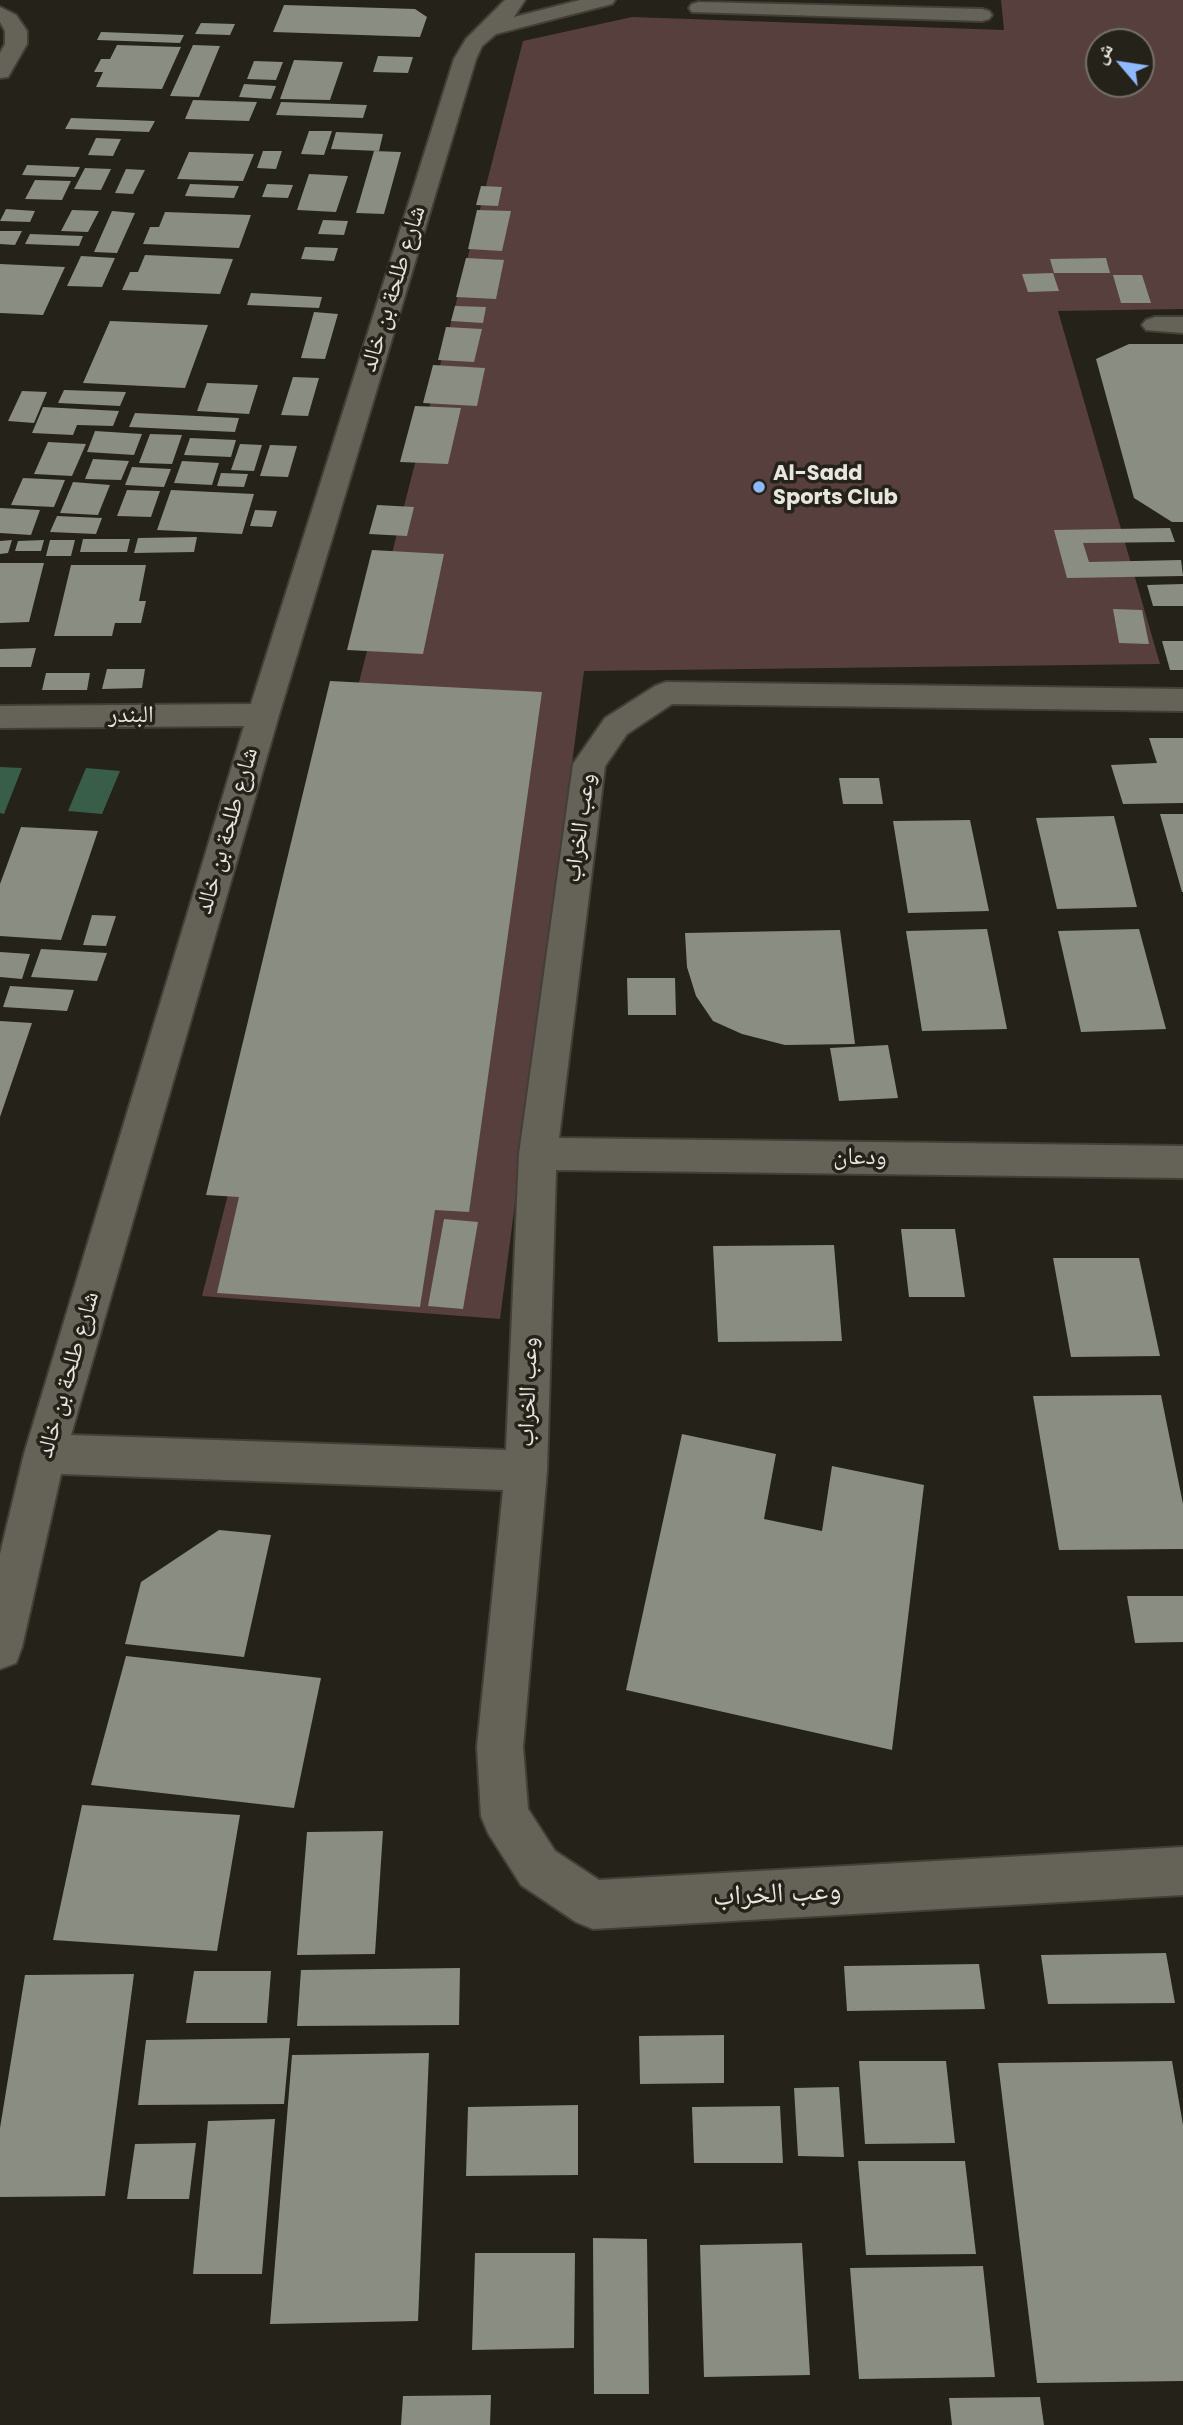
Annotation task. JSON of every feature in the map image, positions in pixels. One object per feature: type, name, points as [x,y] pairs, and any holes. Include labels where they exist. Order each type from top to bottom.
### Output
[{"type":"street","name":"شارع طلحة بن خالد","points":[[0,1647],[45,1454],[263,715],[468,50],[515,0]]},
{"type":"street","points":[[489,29],[605,0]]},
{"type":"street","points":[[699,8],[953,7],[982,15]]},
{"type":"street","points":[[0,13],[9,19],[16,31],[16,44],[0,72]]},
{"type":"street","points":[[1156,325],[1183,325]]},
{"type":"street","name":"وعب الخراب","points":[[1183,700],[666,693],[616,726],[589,764],[538,1154],[526,1471],[500,1747],[505,1816],[538,1868],[593,1905],[1183,1871]]},
{"type":"street","name":"البندر","points":[[0,717],[263,715]]},
{"type":"street","name":"ودعان","points":[[538,1154],[1183,1162]]},
{"type":"street","name":"وعب الخراب","points":[[45,1454],[526,1471]]},
{"type":"shaded area","name":"Al-Sadd Sports Club","points":[[1001,0],[1183,0],[1183,309],[1058,311],[1160,664],[584,671],[500,1319],[202,1296],[523,41],[632,17],[1004,30]]},
{"type":"shaded area","points":[[0,767],[22,768],[4,814],[0,813]]},
{"type":"shaded area","points":[[86,768],[120,771],[102,814],[68,811]]},
{"type":"building","points":[[284,5],[415,9],[427,17],[420,37],[273,32]]},
{"type":"building","points":[[201,23],[235,24],[230,35],[195,34]]},
{"type":"building","points":[[101,32],[184,35],[180,43],[97,40]]},
{"type":"building","points":[[117,45],[181,47],[162,89],[96,87],[103,72],[94,72],[101,59],[110,59]]},
{"type":"building","points":[[193,45],[220,46],[199,97],[170,96]]},
{"type":"building","points":[[378,56],[413,57],[408,73],[373,72]]},
{"type":"building","points":[[294,60],[343,62],[330,100],[280,99]]},
{"type":"building","points":[[254,61],[283,62],[276,80],[247,79]]},
{"type":"building","points":[[244,84],[276,86],[271,99],[239,97]]},
{"type":"building","points":[[193,100],[257,102],[249,121],[185,119]]},
{"type":"building","points":[[281,102],[367,105],[363,118],[276,115]]},
{"type":"building","points":[[71,118],[155,121],[149,132],[65,129]]},
{"type":"building","points":[[309,131],[332,131],[324,155],[301,154]]},
{"type":"building","points":[[336,132],[383,134],[379,151],[331,149]]},
{"type":"building","points":[[96,138],[121,139],[113,156],[88,155]]},
{"type":"building","points":[[263,151],[282,151],[276,169],[257,168]]},
{"type":"building","points":[[374,151],[401,152],[384,214],[356,213]]},
{"type":"building","points":[[189,152],[254,154],[243,181],[177,179]]},
{"type":"building","points":[[27,165],[80,167],[75,177],[22,175]]},
{"type":"building","points":[[85,168],[111,169],[101,190],[74,189]]},
{"type":"building","points":[[126,169],[145,170],[133,194],[115,193]]},
{"type":"building","points":[[309,174],[348,176],[336,212],[297,210]]},
{"type":"building","points":[[35,180],[71,181],[62,200],[25,199]]},
{"type":"building","points":[[190,184],[239,186],[234,198],[185,196]]},
{"type":"building","points":[[267,184],[293,185],[288,198],[262,197]]},
{"type":"building","points":[[481,186],[502,187],[498,206],[476,205]]},
{"type":"building","points":[[6,209],[35,211],[30,222],[0,221]]},
{"type":"building","points":[[72,210],[99,211],[88,232],[61,231]]},
{"type":"building","points":[[477,210],[511,211],[502,251],[468,249]]},
{"type":"building","points":[[112,211],[135,213],[117,253],[94,252]]},
{"type":"building","points":[[165,212],[251,215],[239,248],[143,244],[150,227],[159,227]]},
{"type":"building","points":[[323,220],[348,221],[344,235],[318,234]]},
{"type":"building","points":[[0,231],[22,231],[15,245],[0,244]]},
{"type":"building","points":[[30,234],[83,236],[79,246],[25,244]]},
{"type":"building","points":[[305,247],[338,248],[334,261],[301,259]]},
{"type":"building","points":[[145,255],[233,259],[220,294],[122,290],[130,272],[138,272]]},
{"type":"building","points":[[81,256],[115,258],[102,287],[67,286]]},
{"type":"building","points":[[466,258],[504,260],[496,299],[456,297]]},
{"type":"building","points":[[1106,258],[1110,273],[1054,273],[1050,259]]},
{"type":"building","points":[[0,264],[65,267],[43,315],[0,313]]},
{"type":"building","points":[[1053,273],[1059,291],[1028,292],[1022,274]]},
{"type":"building","points":[[1113,275],[1142,275],[1151,303],[1121,303]]},
{"type":"building","points":[[251,293],[322,297],[319,308],[247,305]]},
{"type":"building","points":[[455,306],[486,307],[483,323],[451,321]]},
{"type":"building","points":[[314,312],[338,314],[325,359],[301,358]]},
{"type":"building","points":[[110,321],[208,325],[185,388],[83,383]]},
{"type":"building","points":[[446,327],[482,329],[474,362],[438,360]]},
{"type":"building","points":[[1129,344],[1183,344],[1183,522],[1172,522],[1134,498],[1096,359]]},
{"type":"building","points":[[433,365],[485,368],[477,406],[423,403]]},
{"type":"building","points":[[293,377],[319,378],[308,416],[281,415]]},
{"type":"building","points":[[207,383],[258,385],[249,414],[197,411]]},
{"type":"building","points":[[64,390],[126,392],[120,406],[58,403]]},
{"type":"building","points":[[22,391],[47,392],[34,423],[8,421]]},
{"type":"building","points":[[415,406],[461,408],[448,464],[400,462]]},
{"type":"building","points":[[43,407],[119,411],[113,426],[77,425],[73,435],[32,433]]},
{"type":"building","points":[[135,413],[239,418],[235,432],[129,427]]},
{"type":"building","points":[[95,431],[142,434],[134,455],[87,452]]},
{"type":"building","points":[[150,434],[182,435],[172,464],[139,463]]},
{"type":"building","points":[[190,438],[236,440],[231,457],[184,455]]},
{"type":"building","points":[[48,442],[86,444],[72,476],[34,474]]},
{"type":"building","points":[[240,444],[262,445],[254,471],[231,470]]},
{"type":"building","points":[[270,445],[297,446],[288,477],[260,476]]},
{"type":"building","points":[[93,459],[129,461],[121,480],[85,479]]},
{"type":"building","points":[[182,461],[219,463],[212,485],[174,483]]},
{"type":"building","points":[[132,467],[171,469],[164,487],[125,485]]},
{"type":"building","points":[[221,473],[248,474],[244,487],[217,486]]},
{"type":"building","points":[[23,478],[65,480],[54,507],[11,505]]},
{"type":"building","points":[[73,482],[110,485],[98,515],[60,513]]},
{"type":"building","points":[[127,490],[160,491],[151,517],[117,516]]},
{"type":"building","points":[[171,490],[254,494],[242,534],[157,530]]},
{"type":"building","points":[[377,505],[414,507],[407,536],[369,534]]},
{"type":"building","points":[[0,508],[40,510],[31,535],[0,533]]},
{"type":"building","points":[[255,510],[277,511],[272,527],[250,526]]},
{"type":"building","points":[[57,516],[102,518],[96,534],[50,532]]},
{"type":"building","points":[[1170,528],[1175,542],[1083,543],[1089,562],[1181,560],[1183,576],[1067,578],[1054,530]]},
{"type":"building","points":[[197,537],[194,552],[134,553],[138,538]]},
{"type":"building","points":[[83,539],[130,539],[127,552],[80,552]]},
{"type":"building","points":[[12,540],[8,553],[0,554],[0,541]]},
{"type":"building","points":[[44,540],[41,551],[15,551],[18,541]]},
{"type":"building","points":[[50,540],[75,540],[71,556],[46,556]]},
{"type":"building","points":[[372,550],[444,554],[423,654],[347,650]]},
{"type":"building","points":[[0,563],[44,563],[29,622],[0,623]]},
{"type":"building","points":[[71,565],[146,565],[139,601],[146,601],[141,623],[115,623],[112,636],[54,636]]},
{"type":"building","points":[[1183,584],[1183,606],[1153,606],[1147,585]]},
{"type":"building","points":[[1113,609],[1142,610],[1149,644],[1119,643]]},
{"type":"building","points":[[1162,641],[1183,641],[1183,670],[1170,670]]},
{"type":"building","points":[[36,648],[31,667],[0,667],[0,649]]},
{"type":"building","points":[[107,669],[145,669],[142,688],[102,689]]},
{"type":"building","points":[[46,673],[90,673],[87,690],[42,690]]},
{"type":"building","points":[[330,681],[542,692],[469,1212],[435,1210],[420,1307],[217,1293],[239,1197],[206,1195]]},
{"type":"building","points":[[1149,738],[1183,738],[1183,803],[1123,804],[1111,765],[1157,763]]},
{"type":"building","points":[[839,778],[879,778],[883,804],[843,804]]},
{"type":"building","points":[[1160,814],[1183,814],[1183,892],[1182,892]]},
{"type":"building","points":[[1114,816],[1137,907],[1057,909],[1036,818]]},
{"type":"building","points":[[970,820],[989,911],[908,913],[893,821]]},
{"type":"building","points":[[21,827],[98,831],[61,940],[0,936],[0,884]]},
{"type":"building","points":[[92,915],[116,916],[106,946],[83,945]]},
{"type":"building","points":[[987,929],[1007,1029],[922,1031],[906,931]]},
{"type":"building","points":[[1139,929],[1166,1029],[1081,1032],[1058,931]]},
{"type":"building","points":[[840,930],[855,1044],[785,1045],[742,1034],[713,1021],[696,996],[687,967],[685,933]]},
{"type":"building","points":[[41,949],[107,953],[97,981],[31,977]]},
{"type":"building","points":[[0,952],[30,954],[22,979],[0,977]]},
{"type":"building","points":[[627,978],[675,978],[676,1015],[628,1015]]},
{"type":"building","points":[[10,986],[74,990],[67,1011],[3,1007]]},
{"type":"building","points":[[0,1021],[32,1023],[0,1117]]},
{"type":"building","points":[[888,1045],[898,1098],[839,1101],[830,1048]]},
{"type":"building","points":[[444,1219],[478,1222],[463,1309],[428,1306]]},
{"type":"building","points":[[901,1229],[955,1229],[965,1297],[909,1297]]},
{"type":"building","points":[[834,1245],[842,1341],[718,1342],[713,1246]]},
{"type":"building","points":[[1053,1258],[1139,1258],[1160,1356],[1071,1357]]},
{"type":"building","points":[[1161,1395],[1183,1504],[1183,1549],[1059,1550],[1033,1396]]},
{"type":"building","points":[[682,1434],[776,1454],[764,1519],[822,1531],[832,1466],[924,1485],[892,1750],[626,1690]]},
{"type":"building","points":[[219,1530],[271,1535],[244,1657],[125,1644],[141,1582]]},
{"type":"building","points":[[1127,1596],[1183,1596],[1183,1642],[1135,1643]]},
{"type":"building","points":[[126,1656],[321,1678],[294,1808],[91,1785]]},
{"type":"building","points":[[82,1805],[240,1815],[217,1951],[53,1940]]},
{"type":"building","points":[[383,1831],[375,1954],[297,1955],[307,1832]]},
{"type":"building","points":[[1166,1953],[1175,2003],[1048,2004],[1041,1955]]},
{"type":"building","points":[[979,1964],[985,2009],[847,2011],[844,1966]]},
{"type":"building","points":[[460,1968],[459,2025],[297,2026],[301,1970]]},
{"type":"building","points":[[194,1971],[271,1971],[267,2023],[186,2023]]},
{"type":"building","points":[[134,1974],[105,2196],[0,2197],[0,2128],[25,1975]]},
{"type":"building","points":[[724,2035],[724,2083],[640,2084],[639,2036]]},
{"type":"building","points":[[290,2038],[284,2104],[138,2105],[146,2040]]},
{"type":"building","points":[[429,2053],[418,2321],[270,2324],[292,2055]]},
{"type":"building","points":[[859,2061],[946,2061],[955,2143],[865,2144]]},
{"type":"building","points":[[1172,2061],[1183,2125],[1183,2381],[1037,2383],[998,2063]]},
{"type":"building","points":[[839,2087],[844,2157],[798,2156],[794,2088]]},
{"type":"building","points":[[578,2105],[578,2175],[466,2176],[468,2107]]},
{"type":"building","points":[[780,2106],[783,2163],[694,2163],[692,2107]]},
{"type":"building","points":[[275,2119],[262,2274],[193,2274],[208,2121]]},
{"type":"building","points":[[196,2143],[189,2199],[127,2199],[135,2144]]},
{"type":"building","points":[[858,2161],[965,2161],[976,2254],[866,2255]]},
{"type":"building","points":[[593,2238],[647,2239],[649,2394],[594,2394]]},
{"type":"building","points":[[802,2243],[810,2375],[704,2377],[700,2245]]},
{"type":"building","points":[[475,2253],[575,2253],[574,2348],[472,2350]]},
{"type":"building","points":[[983,2266],[995,2377],[859,2379],[850,2268]]},
{"type":"building","points":[[491,2395],[490,2425],[401,2425],[403,2396]]},
{"type":"building","points":[[1040,2397],[1044,2425],[952,2425],[949,2398]]},
{"type":"place","name":"Al-Sadd Sports Club","points":[[759,487]]}]
